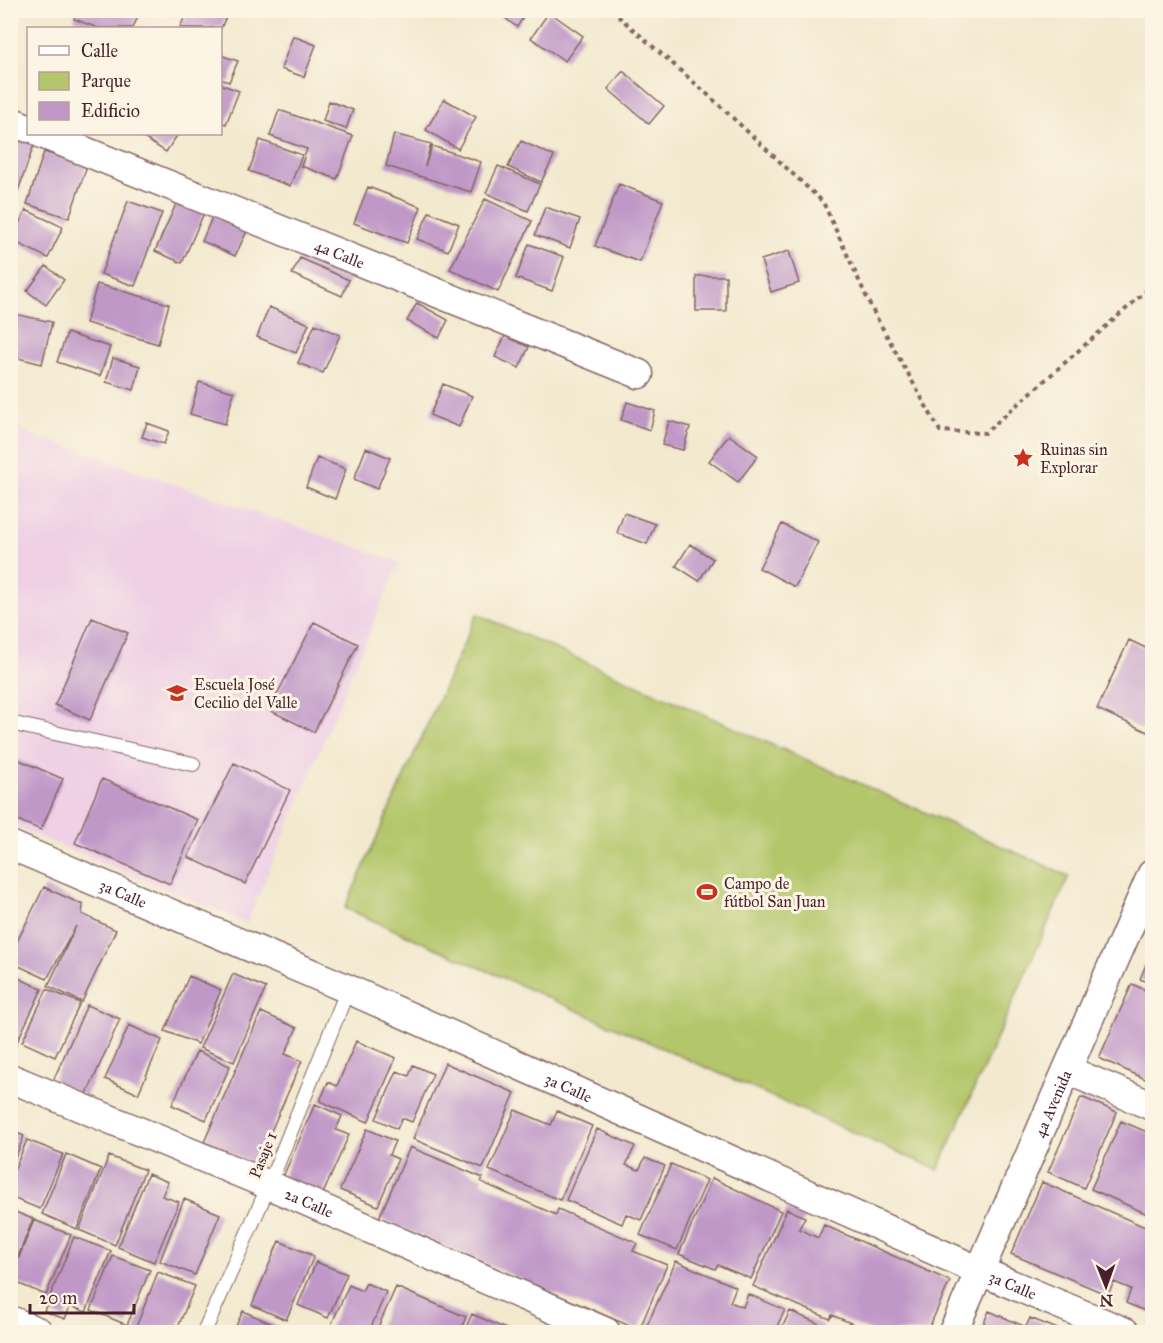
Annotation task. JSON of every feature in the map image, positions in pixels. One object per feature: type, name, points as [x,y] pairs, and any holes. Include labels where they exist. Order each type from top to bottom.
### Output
[{"type":"street","points":[[10,121],[27,128]]},
{"type":"street","name":"4a Calle","points":[[44,135],[639,374]]},
{"type":"street","name":"3a Calle","points":[[10,845],[348,989],[980,1271],[1125,1332]]},
{"type":"street","name":"4a Avenida","points":[[953,1332],[1152,874]]},
{"type":"street","points":[[1067,1070],[1152,1106]]},
{"type":"street","name":"2a Calle","points":[[10,1078],[269,1185],[606,1332]]},
{"type":"street","points":[[10,1320],[39,1332]]},
{"type":"lane","points":[[10,723],[193,764]]},
{"type":"lane","name":"Pasaje 1","points":[[204,1332],[269,1185],[348,989]]},
{"type":"path","points":[[612,10],[705,92],[823,202],[873,311],[940,431],[985,434],[1152,286]]},
{"type":"shaded area","name":"Escuela José Cecilio del Valle","points":[[11,427],[399,562],[247,923],[11,825]]},
{"type":"green space","name":"Campo de fútbol San Juan","points":[[477,614],[1069,876],[938,1170],[345,908]]},
{"type":"building","points":[[77,10],[123,10],[138,16],[133,27],[95,27],[74,19]]},
{"type":"building","points":[[188,10],[229,10],[221,27],[180,27]]},
{"type":"building","points":[[494,10],[528,10],[517,27]]},
{"type":"building","points":[[549,12],[583,36],[565,61],[531,38]]},
{"type":"building","points":[[293,36],[316,45],[304,77],[281,69]]},
{"type":"building","points":[[222,56],[238,61],[229,82],[222,80]]},
{"type":"building","points":[[623,71],[664,106],[649,124],[608,89]]},
{"type":"building","points":[[222,85],[239,91],[226,124],[222,123]]},
{"type":"building","points":[[444,99],[476,117],[458,149],[426,130]]},
{"type":"building","points":[[329,101],[353,110],[346,129],[323,121]]},
{"type":"building","points":[[279,110],[353,136],[337,179],[301,166],[307,149],[270,136]]},
{"type":"building","points":[[10,130],[36,139],[18,191],[10,188]]},
{"type":"building","points":[[394,134],[431,144],[425,166],[432,146],[481,162],[471,192],[386,166]]},
{"type":"building","points":[[139,135],[177,135],[166,152]]},
{"type":"building","points":[[260,140],[302,155],[290,186],[249,171]]},
{"type":"building","points":[[521,141],[554,156],[541,182],[508,167]]},
{"type":"building","points":[[44,152],[87,166],[69,218],[27,204]]},
{"type":"building","points":[[498,166],[540,184],[528,211],[486,193]]},
{"type":"building","points":[[619,184],[663,201],[640,262],[595,246]]},
{"type":"building","points":[[368,187],[421,207],[407,243],[354,223]]},
{"type":"building","points":[[485,199],[532,221],[498,292],[450,269]]},
{"type":"building","points":[[128,201],[162,213],[135,286],[101,274]]},
{"type":"building","points":[[177,202],[204,213],[182,263],[155,251]]},
{"type":"building","points":[[545,207],[580,219],[570,248],[535,235]]},
{"type":"building","points":[[26,210],[63,227],[48,258],[11,240]]},
{"type":"building","points":[[429,212],[459,224],[448,251],[417,239]]},
{"type":"building","points":[[213,215],[247,231],[235,256],[202,241]]},
{"type":"building","points":[[529,244],[564,257],[552,291],[516,278]]},
{"type":"building","points":[[789,251],[799,283],[771,292],[761,260]]},
{"type":"building","points":[[300,258],[349,280],[342,296],[292,274]]},
{"type":"building","points":[[46,266],[64,280],[46,305],[27,291]]},
{"type":"building","points":[[696,276],[726,276],[726,311],[696,311]]},
{"type":"building","points":[[97,284],[169,304],[158,344],[86,323]]},
{"type":"building","points":[[417,303],[448,320],[439,338],[407,321]]},
{"type":"building","points":[[269,307],[309,324],[296,353],[257,337]]},
{"type":"building","points":[[10,313],[52,322],[42,364],[10,356]]},
{"type":"building","points":[[315,324],[340,335],[323,373],[298,363]]},
{"type":"building","points":[[67,333],[110,347],[100,376],[57,362]]},
{"type":"building","points":[[505,336],[529,347],[519,368],[495,357]]},
{"type":"building","points":[[113,358],[140,366],[134,390],[106,382]]},
{"type":"building","points":[[199,382],[234,392],[225,424],[190,414]]},
{"type":"building","points":[[443,384],[472,396],[459,427],[430,415]]},
{"type":"building","points":[[627,402],[655,411],[650,430],[621,420]]},
{"type":"building","points":[[669,421],[690,427],[683,450],[662,445]]},
{"type":"building","points":[[147,423],[169,431],[164,444],[142,437]]},
{"type":"building","points":[[729,435],[758,456],[738,482],[709,461]]},
{"type":"building","points":[[366,448],[390,458],[377,489],[354,479]]},
{"type":"building","points":[[317,458],[346,469],[335,499],[306,487]]},
{"type":"building","points":[[624,513],[655,524],[647,544],[617,533]]},
{"type":"building","points":[[782,524],[818,542],[795,587],[759,568]]},
{"type":"building","points":[[690,544],[713,559],[699,581],[676,566]]},
{"type":"building","points":[[92,618],[128,633],[90,720],[55,705]]},
{"type":"building","points":[[314,622],[358,644],[314,732],[269,710]]},
{"type":"building","points":[[1129,640],[1152,651],[1152,734],[1097,709]]},
{"type":"building","points":[[10,756],[63,779],[41,830],[10,817]]},
{"type":"building","points":[[234,763],[290,790],[245,884],[188,857]]},
{"type":"building","points":[[102,779],[198,820],[170,884],[75,843]]},
{"type":"building","points":[[44,887],[83,905],[82,914],[116,930],[82,1002],[48,986],[76,926],[47,979],[10,962],[10,956]]},
{"type":"building","points":[[1152,950],[1152,984],[1140,979]]},
{"type":"building","points":[[10,974],[42,989],[10,1057]]},
{"type":"building","points":[[233,974],[266,988],[234,1062],[200,1048]]},
{"type":"building","points":[[189,976],[221,990],[198,1044],[165,1031]]},
{"type":"building","points":[[1132,984],[1152,993],[1152,1082],[1099,1058]]},
{"type":"building","points":[[47,989],[80,1003],[55,1057],[22,1042]]},
{"type":"building","points":[[87,1005],[120,1019],[86,1096],[53,1081]]},
{"type":"building","points":[[261,1012],[297,1028],[285,1054],[302,1061],[256,1165],[204,1142]]},
{"type":"building","points":[[129,1025],[162,1040],[138,1094],[105,1079]]},
{"type":"building","points":[[356,1041],[396,1058],[368,1122],[320,1101],[328,1082],[337,1086]]},
{"type":"building","points":[[197,1051],[230,1066],[206,1120],[172,1105]]},
{"type":"building","points":[[445,1063],[515,1093],[483,1168],[413,1139]]},
{"type":"building","points":[[413,1065],[433,1074],[412,1122],[402,1118],[397,1129],[376,1119],[397,1071],[409,1076]]},
{"type":"building","points":[[1081,1097],[1117,1112],[1084,1188],[1048,1172]]},
{"type":"building","points":[[315,1104],[342,1116],[336,1130],[349,1135],[322,1196],[282,1179]]},
{"type":"building","points":[[515,1110],[551,1125],[557,1111],[592,1126],[560,1200],[489,1170]]},
{"type":"building","points":[[1121,1121],[1152,1134],[1152,1216],[1091,1189]]},
{"type":"building","points":[[367,1129],[395,1141],[389,1155],[398,1159],[378,1206],[340,1190]]},
{"type":"building","points":[[597,1129],[635,1146],[626,1165],[639,1170],[645,1158],[665,1166],[641,1220],[626,1214],[622,1224],[566,1200]]},
{"type":"building","points":[[10,1130],[24,1136],[11,1168],[10,1168]]},
{"type":"building","points":[[27,1140],[63,1154],[40,1209],[10,1197],[10,1180]]},
{"type":"building","points":[[410,1147],[483,1178],[481,1182],[556,1215],[558,1209],[637,1243],[633,1251],[667,1265],[639,1330],[379,1218]]},
{"type":"building","points":[[66,1154],[101,1169],[77,1229],[42,1214]]},
{"type":"building","points":[[109,1156],[145,1170],[115,1245],[79,1230]]},
{"type":"building","points":[[671,1164],[707,1180],[677,1250],[640,1235]]},
{"type":"building","points":[[148,1174],[168,1182],[162,1196],[179,1202],[154,1262],[118,1247]]},
{"type":"building","points":[[712,1178],[781,1211],[751,1279],[718,1265],[715,1269],[679,1254]]},
{"type":"building","points":[[1042,1182],[1152,1230],[1152,1314],[1126,1303],[1131,1289],[1114,1282],[1108,1295],[1011,1254]]},
{"type":"building","points":[[184,1199],[220,1214],[195,1275],[160,1261]]},
{"type":"building","points":[[787,1209],[805,1217],[799,1229],[818,1238],[824,1225],[950,1281],[927,1332],[872,1332],[832,1315],[830,1319],[753,1286]]},
{"type":"building","points":[[10,1210],[33,1219],[11,1274],[10,1274]]},
{"type":"building","points":[[34,1220],[71,1235],[46,1295],[10,1280]]},
{"type":"building","points":[[74,1237],[111,1251],[86,1312],[70,1306],[65,1319],[44,1311]]},
{"type":"building","points":[[279,1241],[314,1256],[286,1320],[252,1305]]},
{"type":"building","points":[[113,1256],[150,1270],[127,1325],[91,1310]]},
{"type":"building","points":[[676,1261],[736,1287],[730,1302],[743,1307],[748,1294],[785,1310],[774,1332],[644,1332]]},
{"type":"building","points":[[316,1262],[347,1274],[328,1318],[298,1305]]},
{"type":"building","points":[[158,1272],[195,1286],[176,1332],[134,1332]]},
{"type":"building","points":[[366,1283],[386,1292],[369,1332],[328,1332],[349,1285],[362,1291]]},
{"type":"building","points":[[396,1287],[466,1317],[460,1332],[376,1332]]},
{"type":"building","points":[[243,1311],[286,1330],[292,1332],[233,1332]]},
{"type":"building","points":[[790,1311],[824,1326],[821,1332],[780,1332]]},
{"type":"building","points":[[989,1311],[1026,1327],[1030,1318],[1065,1332],[980,1332]]},
{"type":"building","points":[[472,1314],[509,1330],[508,1332],[464,1332]]},
{"type":"place","name":"Ruinas sin Explorar","points":[[1023,458]]},
{"type":"place","name":"Escuela José Cecilio del Valle","points":[[177,693]]},
{"type":"place","name":"Campo de fútbol San Juan","points":[[707,892]]}]
